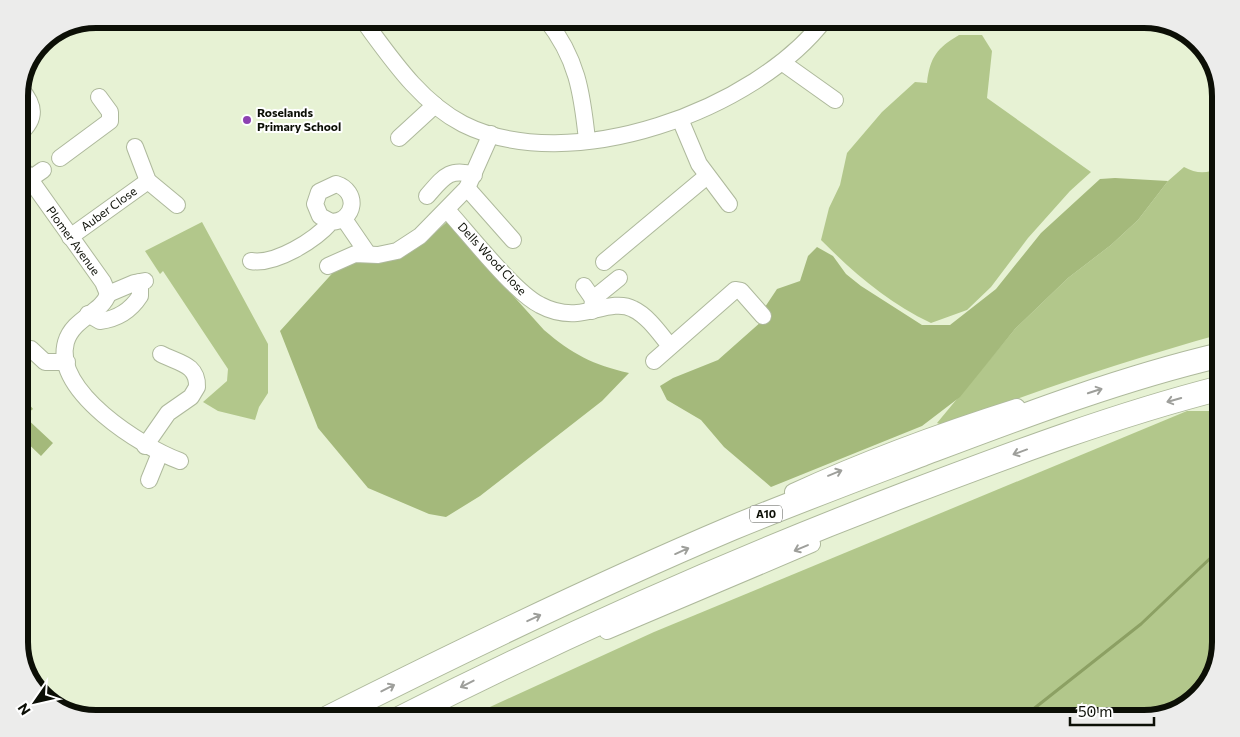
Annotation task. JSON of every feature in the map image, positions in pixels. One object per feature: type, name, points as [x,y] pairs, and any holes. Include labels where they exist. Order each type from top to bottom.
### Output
[{"type":"highway","name":"A10","points":[[346,709],[496,636],[730,529],[812,495],[1062,402],[1212,358]]},
{"type":"highway","points":[[419,709],[494,671],[814,529],[972,469],[1108,421],[1212,391]]},
{"type":"street","points":[[369,28],[398,68],[435,105],[464,124],[491,134],[532,141],[587,140],[635,132],[680,119],[741,90],[783,63],[802,46],[817,28]]},
{"type":"street","points":[[553,28],[562,41],[576,73],[582,94],[587,140]]},
{"type":"street","points":[[783,63],[835,100]]},
{"type":"street","points":[[60,158],[110,121],[110,112],[99,97]]},
{"type":"street","points":[[28,98],[34,113],[28,125]]},
{"type":"street","points":[[399,138],[435,105]]},
{"type":"street","points":[[680,119],[695,157],[729,204]]},
{"type":"street","points":[[328,266],[355,254],[385,254],[403,249],[420,236],[447,210],[471,181],[491,134]]},
{"type":"street","name":"Auber Close","points":[[135,147],[148,182],[177,205]]},
{"type":"street","name":"Plomer Avenue","points":[[28,169],[36,174],[70,237],[103,282],[108,294]]},
{"type":"street","points":[[426,196],[450,174],[461,171],[471,181],[513,240]]},
{"type":"street","points":[[604,262],[707,176]]},
{"type":"street","name":"Auber Close","points":[[70,237],[148,182]]},
{"type":"street","name":"Dells Wood Close","points":[[447,210],[521,292],[533,301],[557,311],[577,313],[590,299],[631,307],[648,321],[670,346]]},
{"type":"street","points":[[251,261],[263,263],[276,258],[323,231],[338,220],[368,254]]},
{"type":"street","points":[[590,299],[618,278]]},
{"type":"street","points":[[88,314],[100,321],[114,318],[123,313],[140,296],[142,281],[108,294],[103,303],[88,314],[70,332],[64,351],[75,381],[92,404],[115,425],[152,449],[180,461]]},
{"type":"street","points":[[654,361],[735,290],[741,291],[763,316]]},
{"type":"street","points":[[31,348],[45,362],[67,362]]},
{"type":"street","points":[[149,480],[152,449],[168,413],[191,397],[197,387],[193,370],[186,364],[162,354]]},
{"type":"green space","points":[[959,35],[982,35],[992,51],[987,98],[1091,172],[1070,191],[1028,238],[991,287],[967,310],[931,323],[886,297],[846,264],[821,240],[829,208],[840,185],[847,153],[882,112],[915,82],[927,83],[930,66],[936,54],[945,44]]},
{"type":"green space","points":[[1212,93],[1212,113],[1210,112]]},
{"type":"green space","points":[[1184,167],[1193,171],[1212,171],[1212,337],[1081,377],[944,426],[937,423],[1015,329],[1068,278],[1111,245],[1138,220],[1168,181]]},
{"type":"green space","points":[[1100,179],[1168,181],[1138,220],[1111,245],[1068,278],[1015,329],[960,397],[922,426],[771,487],[724,447],[701,420],[667,400],[660,386],[673,378],[718,360],[770,314],[765,307],[777,289],[800,281],[808,256],[817,247],[833,256],[846,274],[861,286],[922,325],[950,325],[996,289],[1041,233]]},
{"type":"green space","points":[[202,222],[268,344],[268,393],[259,407],[255,420],[218,411],[203,402],[227,381],[228,369],[163,271],[160,274],[145,251]]},
{"type":"green space","points":[[447,222],[544,330],[564,346],[584,358],[629,373],[602,401],[480,496],[446,517],[429,514],[368,488],[318,428],[280,331],[348,256],[401,258],[417,248]]},
{"type":"green space","points":[[28,403],[33,409],[28,413]]},
{"type":"green space","points":[[1187,411],[1212,411],[1212,650],[1207,667],[1193,690],[1170,704],[1153,709],[486,709],[654,632]]},
{"type":"green space","points":[[28,420],[53,443],[41,456],[28,444]]},
{"type":"waterway","points":[[1033,709],[1141,624],[1212,557]]},
{"type":"place","name":"Roselands Primary School","points":[[247,120]]}]
